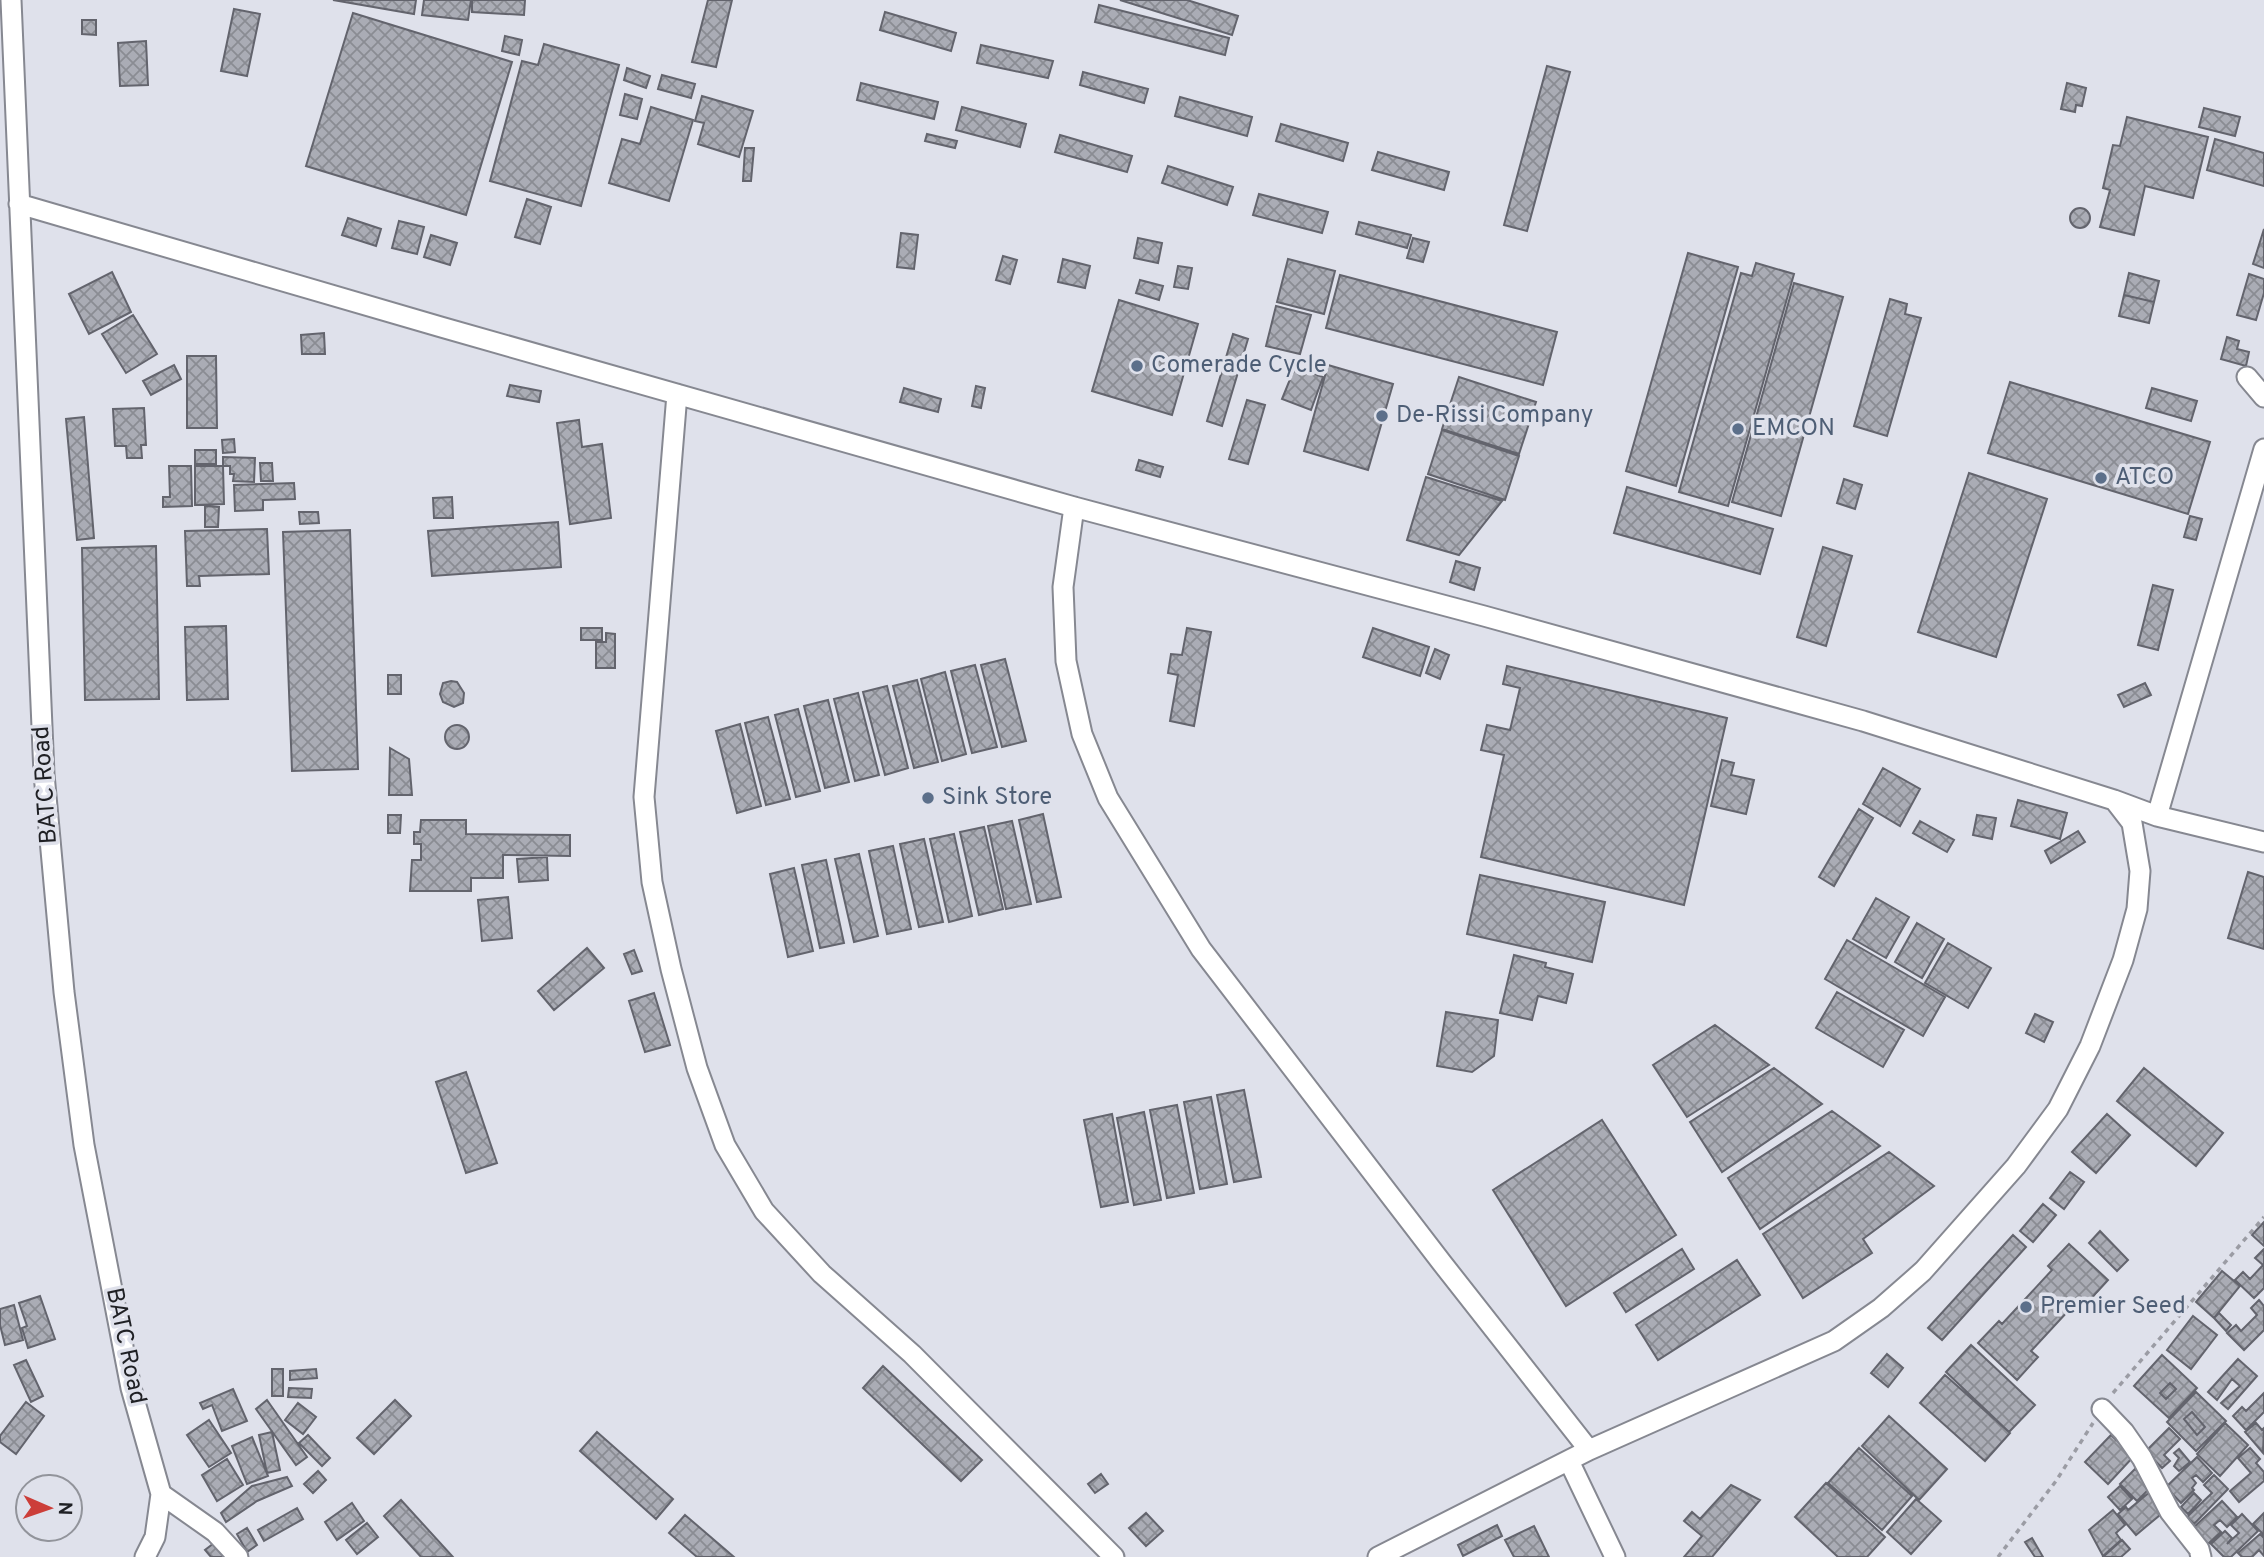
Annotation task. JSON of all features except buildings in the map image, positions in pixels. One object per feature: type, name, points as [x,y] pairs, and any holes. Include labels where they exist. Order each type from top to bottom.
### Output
[{"type":"street","name":"BATC Road","points":[[11,0],[44,774],[64,992],[84,1145],[131,1388],[161,1494],[155,1537],[145,1557]]},
{"type":"street","points":[[19,204],[1074,507],[1497,619],[1863,721],[2157,816],[2264,842]]},
{"type":"street","points":[[2247,377],[2264,397]]},
{"type":"street","points":[[677,394],[644,797],[652,882],[671,969],[697,1068],[725,1145],[764,1211],[822,1274],[912,1354],[1114,1557]]},
{"type":"street","points":[[2157,816],[2264,449]]},
{"type":"street","points":[[1074,507],[1063,587],[1066,661],[1082,734],[1108,798],[1201,949],[1589,1450]]},
{"type":"street","points":[[1378,1557],[1589,1450],[1834,1341],[1881,1308],[1923,1271],[2016,1166],[2058,1109],[2090,1046],[2123,960],[2137,909],[2140,871],[2132,823],[2114,800]]},
{"type":"street","points":[[2102,1409],[2124,1432],[2142,1458],[2170,1512],[2199,1549],[2201,1557]]},
{"type":"street","points":[[1569,1461],[1615,1557]]},
{"type":"street","points":[[161,1494],[215,1532],[238,1557]]},
{"type":"path","points":[[1998,1557],[2056,1481],[2102,1409],[2264,1217]]},
{"type":"place","name":"Comerade Cycle","points":[[1137,366]]},
{"type":"place","name":"De-Rissi Company","points":[[1382,416]]},
{"type":"place","name":"EMCON","points":[[1738,429]]},
{"type":"place","name":"ATCO","points":[[2101,478]]},
{"type":"place","name":"Sink Store","points":[[928,798]]},
{"type":"place","name":"Premier Seed","points":[[2026,1307]]}]
